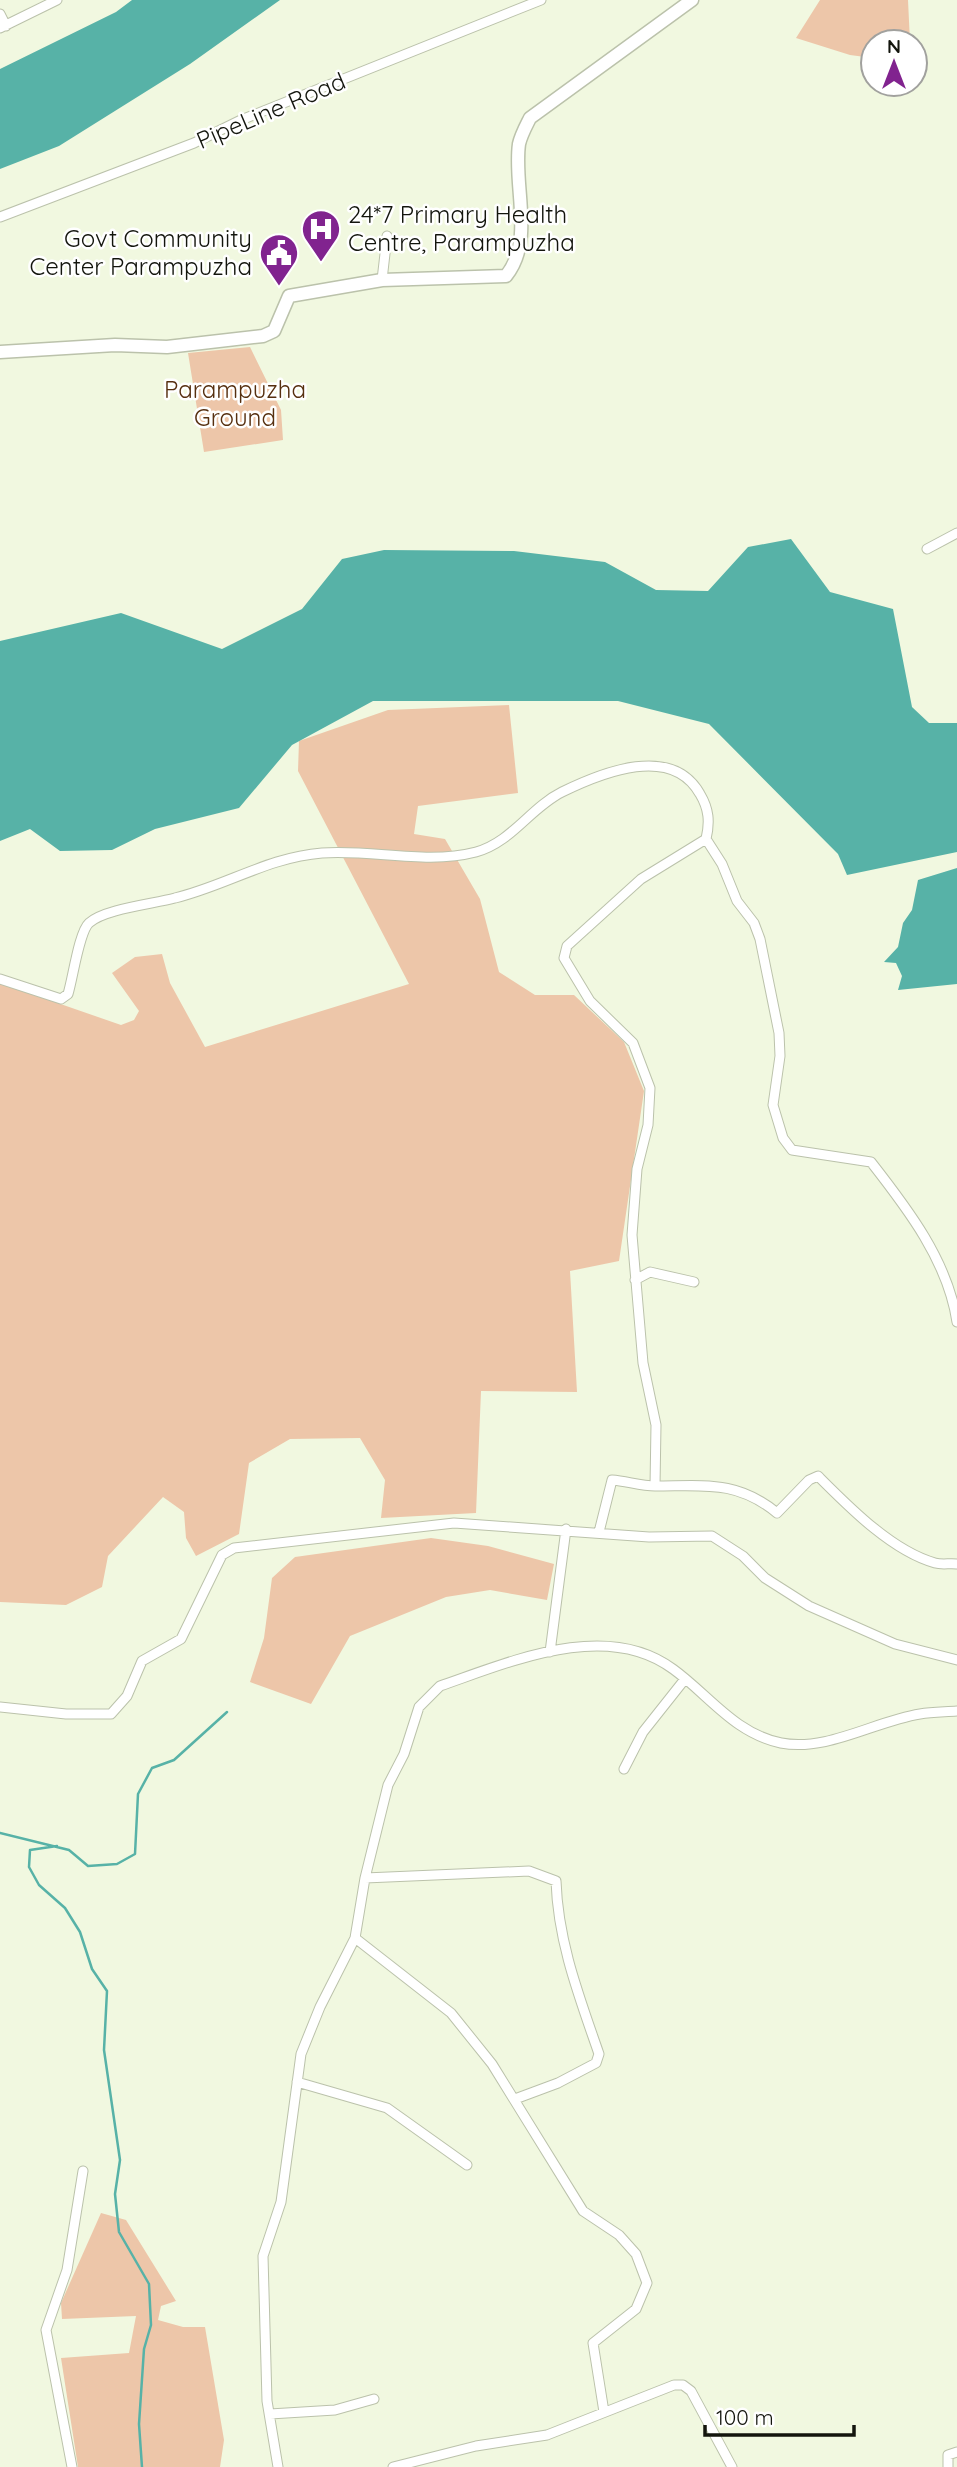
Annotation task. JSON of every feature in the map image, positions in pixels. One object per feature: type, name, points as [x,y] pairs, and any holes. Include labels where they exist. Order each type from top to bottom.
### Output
[{"type":"main road","points":[[0,352],[115,345],[167,347],[263,336],[274,331],[289,296],[382,280],[506,276],[517,263],[520,245],[519,142],[530,118],[692,0]]},
{"type":"street","points":[[0,14],[3,27],[57,0]]},
{"type":"street","name":"PipeLine Road","points":[[0,217],[194,143],[241,120],[541,0]]},
{"type":"street","points":[[382,280],[387,236]]},
{"type":"street","points":[[927,549],[957,533]]},
{"type":"street","points":[[0,979],[65,998],[86,925],[99,915],[180,897],[270,864],[320,853],[389,857],[476,852],[510,836],[544,802],[601,776],[637,766],[660,765],[681,771],[693,781],[706,805],[710,824],[706,839],[641,879],[567,946],[564,958],[596,1007],[617,1024],[633,1043],[650,1088],[649,1116],[637,1169],[632,1216],[643,1363],[656,1425],[654,1486]]},
{"type":"street","points":[[706,839],[722,864],[737,901],[754,923],[760,939],[779,1034],[780,1056],[773,1105],[783,1138],[792,1150],[871,1162],[911,1213],[941,1271],[957,1322]]},
{"type":"street","points":[[635,1280],[650,1272],[694,1282]]},
{"type":"street","points":[[599,1532],[612,1480],[654,1486],[737,1488],[758,1497],[777,1513],[809,1480],[818,1476],[852,1510],[892,1541],[936,1563],[957,1564]]},
{"type":"street","points":[[0,1707],[66,1714],[111,1714],[127,1696],[142,1661],[181,1639],[222,1555],[234,1548],[454,1523],[649,1537],[712,1536],[744,1556],[765,1578],[809,1606],[895,1644],[957,1660]]},
{"type":"street","points":[[551,1652],[566,1530]]},
{"type":"street","points":[[278,2467],[270,2414],[263,2256],[281,2202],[301,2054],[320,2007],[355,1938],[365,1878],[388,1785],[404,1754],[425,1698],[440,1686],[551,1652],[579,1647],[628,1647],[673,1668],[725,1715],[759,1737],[788,1744],[807,1744],[920,1714],[957,1712]]},
{"type":"street","points":[[624,1769],[643,1732],[685,1679]]},
{"type":"street","points":[[365,1878],[529,1871],[556,1881],[557,1917],[568,1966],[598,2054],[596,2063],[558,2083],[515,2098]]},
{"type":"street","points":[[355,1938],[451,2013],[515,2098],[583,2211],[619,2235],[636,2254],[647,2283],[636,2309],[593,2343],[604,2412]]},
{"type":"street","points":[[297,2082],[387,2108],[467,2165]]},
{"type":"street","points":[[72,2467],[46,2330],[69,2259],[83,2171]]},
{"type":"street","points":[[393,2467],[476,2446],[547,2435],[674,2385],[683,2385],[691,2391],[732,2467]]},
{"type":"street","points":[[270,2414],[335,2410],[374,2399]]},
{"type":"street","points":[[948,2467],[948,2455],[957,2452]]},
{"type":"green space","points":[[820,0],[908,0],[909,28],[859,28],[859,56],[796,38]]},
{"type":"green space","name":"Parampuzha Ground","points":[[250,347],[281,410],[283,440],[204,452],[188,353]]},
{"type":"green space","points":[[509,705],[518,793],[418,806],[414,834],[445,839],[480,899],[499,972],[535,995],[574,995],[624,1042],[644,1091],[619,1261],[570,1271],[577,1392],[481,1391],[476,1513],[381,1518],[385,1480],[360,1438],[290,1439],[249,1463],[239,1534],[196,1556],[186,1538],[184,1512],[163,1497],[108,1556],[102,1587],[66,1605],[0,1602],[0,983],[121,1025],[134,1020],[139,1011],[112,973],[135,957],[162,954],[170,983],[205,1047],[409,984],[298,771],[299,741],[388,710]]},
{"type":"green space","points":[[431,1538],[488,1546],[554,1564],[547,1600],[490,1590],[446,1597],[350,1636],[311,1704],[250,1682],[264,1638],[272,1578],[295,1557]]},
{"type":"green space","points":[[101,2213],[126,2220],[176,2301],[161,2306],[158,2320],[183,2327],[205,2327],[224,2440],[220,2467],[78,2467],[61,2358],[129,2353],[136,2316],[62,2319],[61,2303]]},
{"type":"water","points":[[132,0],[280,0],[190,64],[59,146],[0,169],[0,69],[116,12]]},
{"type":"water","points":[[791,539],[830,592],[893,609],[912,707],[929,723],[957,723],[957,852],[847,875],[838,854],[709,724],[618,701],[373,701],[292,745],[239,808],[155,829],[112,850],[60,851],[30,829],[0,841],[0,641],[121,613],[222,649],[302,609],[342,559],[384,550],[514,551],[605,562],[656,590],[708,591],[748,547]]},
{"type":"water","points":[[957,868],[957,984],[898,990],[902,976],[896,963],[884,962],[898,947],[903,923],[912,910],[918,880]]},
{"type":"waterway","points":[[0,1833],[69,1850],[88,1866],[117,1864],[135,1854],[138,1794],[152,1768],[174,1760],[227,1712]]},
{"type":"waterway","points":[[57,1846],[30,1850],[29,1867],[39,1885],[65,1908],[80,1932],[92,1969],[107,1991],[104,2050],[120,2160],[115,2194],[119,2232],[149,2284],[151,2325],[144,2349],[139,2424],[142,2467]]},
{"type":"place","name":"24*7 Primary Health Centre, Parampuzha","points":[[321,263]]},
{"type":"place","name":"Govt Community Center Parampuzha","points":[[279,287]]}]
